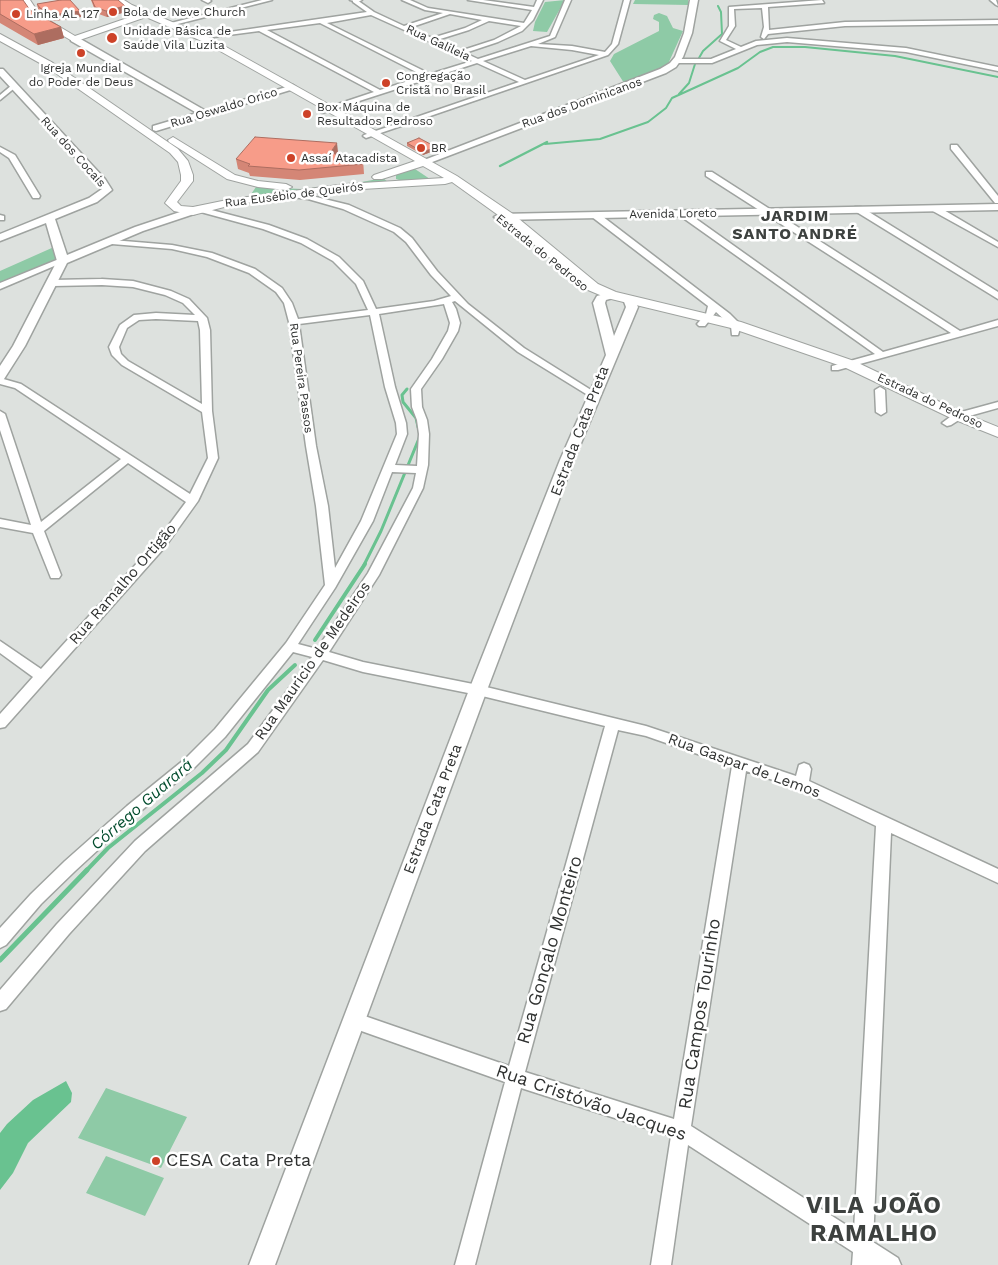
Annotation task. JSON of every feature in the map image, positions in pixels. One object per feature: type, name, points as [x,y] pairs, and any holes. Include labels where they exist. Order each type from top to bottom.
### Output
[{"type":"main road","points":[[26,0],[37,17],[74,39],[147,14]]},
{"type":"main road","name":"Estrada do Pedroso","points":[[119,0],[129,7],[198,37],[200,41],[449,180],[504,217],[579,286],[630,303],[736,329],[849,364],[952,420],[998,432]]},
{"type":"main road","points":[[0,29],[59,63],[231,177]]},
{"type":"main road","points":[[0,37],[46,63],[171,148],[183,161],[187,172],[187,181],[171,203],[178,210],[197,210]]},
{"type":"main road","name":"Rua Eusébio de Queirós","points":[[197,210],[232,202],[396,178],[420,163]]},
{"type":"main road","points":[[187,181],[203,176],[231,177],[248,182],[248,192],[232,202]]},
{"type":"main road","name":"Rua Eusébio de Queirós","points":[[248,182],[282,187],[304,187],[396,178],[449,180]]},
{"type":"main road","name":"Estrada do Pedroso","points":[[736,329],[835,368],[880,390],[998,441]]},
{"type":"street","points":[[170,24],[269,0]]},
{"type":"street","name":"Rua Galileia","points":[[356,0],[372,13],[525,82]]},
{"type":"street","points":[[404,0],[427,9],[525,25]]},
{"type":"street","points":[[471,0],[498,2],[535,9]]},
{"type":"street","points":[[460,54],[508,36],[525,25],[530,20],[540,0]]},
{"type":"street","points":[[326,110],[552,37],[568,0]]},
{"type":"street","points":[[370,135],[606,54],[615,44],[626,0]]},
{"type":"street","points":[[694,0],[688,33],[676,61],[712,61],[761,41],[807,40],[906,50],[998,69]]},
{"type":"street","points":[[993,0],[998,4]]},
{"type":"street","points":[[740,49],[723,41],[732,26],[730,9],[735,7],[822,2]]},
{"type":"street","points":[[761,41],[767,32],[765,6]]},
{"type":"street","points":[[198,37],[372,13]]},
{"type":"street","points":[[404,28],[449,13]]},
{"type":"street","points":[[432,40],[468,29],[488,19]]},
{"type":"street","points":[[320,21],[430,77]]},
{"type":"street","points":[[767,32],[845,24],[998,22]]},
{"type":"street","points":[[260,29],[380,93]]},
{"type":"street","points":[[74,39],[205,114]]},
{"type":"street","points":[[531,45],[572,48],[606,54]]},
{"type":"street","name":"Rua dos Dominicanos","points":[[420,163],[654,76],[676,61]]},
{"type":"street","name":"Rua dos Cocais","points":[[0,70],[106,187],[105,193],[93,200],[0,238]]},
{"type":"street","points":[[0,98],[14,86]]},
{"type":"street","name":"Rua Oswaldo Orico","points":[[156,128],[289,89]]},
{"type":"street","points":[[954,147],[998,201]]},
{"type":"street","points":[[0,150],[12,157],[36,196]]},
{"type":"street","points":[[709,174],[959,334]]},
{"type":"street","points":[[286,194],[308,197],[346,207],[397,230],[409,240],[452,299],[521,350],[594,395]]},
{"type":"street","name":"Rua Eusébio de Queirós","points":[[139,229],[171,203]]},
{"type":"street","name":"Avenida Loreto","points":[[504,217],[998,207]]},
{"type":"street","points":[[934,208],[998,245]]},
{"type":"street","points":[[0,940],[36,899],[70,866],[132,810],[190,763],[220,733],[290,646],[332,585],[367,522],[402,434],[401,423],[390,387],[374,313],[360,283],[336,259],[279,231],[197,210]]},
{"type":"street","name":"Rua Eusébio de Queirós","points":[[0,286],[112,242],[139,229],[197,210]]},
{"type":"street","points":[[858,210],[998,296]]},
{"type":"street","points":[[682,213],[882,355]]},
{"type":"street","points":[[595,215],[713,305],[736,329]]},
{"type":"street","points":[[0,376],[53,282],[62,261],[50,218]]},
{"type":"street","name":"Rua Pereira Passos","points":[[112,242],[198,252],[252,271],[279,290],[288,303],[294,322],[332,585]]},
{"type":"street","points":[[53,282],[113,282],[154,288],[186,301],[196,309],[202,318]]},
{"type":"street","name":"Estrada Cata Preta","points":[[607,296],[600,303],[610,355]]},
{"type":"street","points":[[294,322],[374,313],[452,299]]},
{"type":"street","name":"Rua Mauricio de Medeiros","points":[[0,1003],[63,929],[134,852],[252,748],[321,654],[373,575],[418,488],[422,470],[424,434],[422,420],[417,407],[416,389],[437,360],[453,331],[455,323],[452,299]]},
{"type":"street","name":"Estrada Cata Preta","points":[[262,1265],[478,690],[623,325],[630,303]]},
{"type":"street","points":[[704,321],[712,312],[713,305]]},
{"type":"street","points":[[202,318],[137,317],[123,327],[114,347],[117,355],[125,363],[207,411]]},
{"type":"street","name":"Rua Ramalho Ortigão","points":[[0,723],[161,544],[192,501],[214,458],[207,411],[205,330],[202,318]]},
{"type":"street","points":[[603,319],[613,325],[623,325]]},
{"type":"street","points":[[835,368],[998,324]]},
{"type":"street","points":[[0,381],[18,386],[192,501]]},
{"type":"street","points":[[880,390],[881,412]]},
{"type":"street","points":[[952,420],[998,405]]},
{"type":"street","points":[[0,414],[38,530],[55,575]]},
{"type":"street","points":[[0,523],[38,530],[128,458]]},
{"type":"street","points":[[390,468],[422,470]]},
{"type":"street","points":[[327,547],[339,551],[353,547]]},
{"type":"street","points":[[0,646],[41,676]]},
{"type":"street","name":"Rua Gaspar de Lemos","points":[[290,646],[362,668],[478,690],[646,731],[802,784],[998,876]]},
{"type":"street","name":"Rua Gonçalo Monteiro","points":[[465,1265],[613,723]]},
{"type":"street","name":"Rua Campos Tourinho","points":[[661,1265],[740,763]]},
{"type":"street","points":[[802,784],[804,768]]},
{"type":"street","points":[[862,1256],[884,822]]},
{"type":"street","name":"Rua Cristóvão Jacques","points":[[353,1020],[515,1078],[681,1130],[862,1256],[891,1265]]},
{"type":"shaded area","points":[[565,0],[547,32],[533,31],[535,22],[545,2]]},
{"type":"shaded area","points":[[635,0],[688,0],[689,5],[633,4]]},
{"type":"shaded area","points":[[659,13],[667,16],[673,28],[683,31],[668,64],[658,70],[624,83],[610,61],[614,54],[659,31],[659,22],[653,19],[654,15]]},
{"type":"shaded area","points":[[412,169],[430,179],[402,181],[396,179],[398,173]]},
{"type":"shaded area","points":[[383,178],[388,182],[249,197],[256,187],[302,189],[351,184]]},
{"type":"shaded area","points":[[54,247],[57,257],[54,260],[0,283],[0,271]]},
{"type":"shaded area","points":[[66,1081],[72,1093],[71,1102],[28,1143],[13,1173],[0,1190],[0,1133],[33,1100]]},
{"type":"shaded area","points":[[106,1088],[187,1117],[161,1168],[78,1138]]},
{"type":"shaded area","points":[[106,1156],[164,1178],[145,1216],[86,1193]]},
{"type":"building","points":[[0,0],[23,0],[30,10],[61,27],[34,34],[0,14]]},
{"type":"building","points":[[70,0],[80,11],[52,15],[37,4]]},
{"type":"building","points":[[92,0],[118,0],[125,6],[106,11],[95,7]]},
{"type":"building","points":[[255,137],[337,143],[330,153],[363,159],[363,164],[299,170],[248,166],[250,164],[236,159]]},
{"type":"building","points":[[419,138],[436,147],[423,152],[407,143]]},
{"type":"waterway","points":[[699,58],[703,51],[722,34],[721,12],[718,6]]},
{"type":"waterway","points":[[545,144],[600,139],[648,122],[666,108],[672,98],[738,68],[760,52],[773,47],[805,47],[895,56],[998,77]]},
{"type":"waterway","points":[[679,94],[689,83],[695,64]]},
{"type":"waterway","points":[[500,166],[547,142]]},
{"type":"waterway","name":"Córrego Guarará","points":[[407,389],[402,395],[403,402],[416,418],[418,427]]},
{"type":"waterway","name":"Córrego Guarará","points":[[364,565],[381,531],[420,436]]},
{"type":"waterway","name":"Córrego Guarará","points":[[315,640],[365,564]]},
{"type":"waterway","name":"Córrego Guarará","points":[[86,871],[108,848],[202,773],[226,750],[268,690],[295,665]]},
{"type":"waterway","name":"Córrego Guarará","points":[[0,960],[87,870]]},
{"type":"place","name":"Bola de Neve Church","points":[[113,12]]},
{"type":"place","name":"Linha AL 127","points":[[16,14]]},
{"type":"place","name":"Unidade Básica de Saúde Vila Luzita","points":[[112,38]]},
{"type":"place","name":"Igreja Mundial do Poder de Deus","points":[[81,53]]},
{"type":"place","name":"Congregação Cristã no Brasil","points":[[386,83]]},
{"type":"place","name":"Box Máquina de Resultados Pedroso","points":[[307,114]]},
{"type":"place","name":"BR","points":[[421,148]]},
{"type":"place","name":"Assaí Atacadista","points":[[291,158]]},
{"type":"place","name":"CESA Cata Preta","points":[[156,1161]]},
{"type":"district","name":"JARDIM SANTO ANDRÉ","points":[[795,225]]},
{"type":"district","name":"VILA JOÃO RAMALHO","points":[[874,1220]]}]
